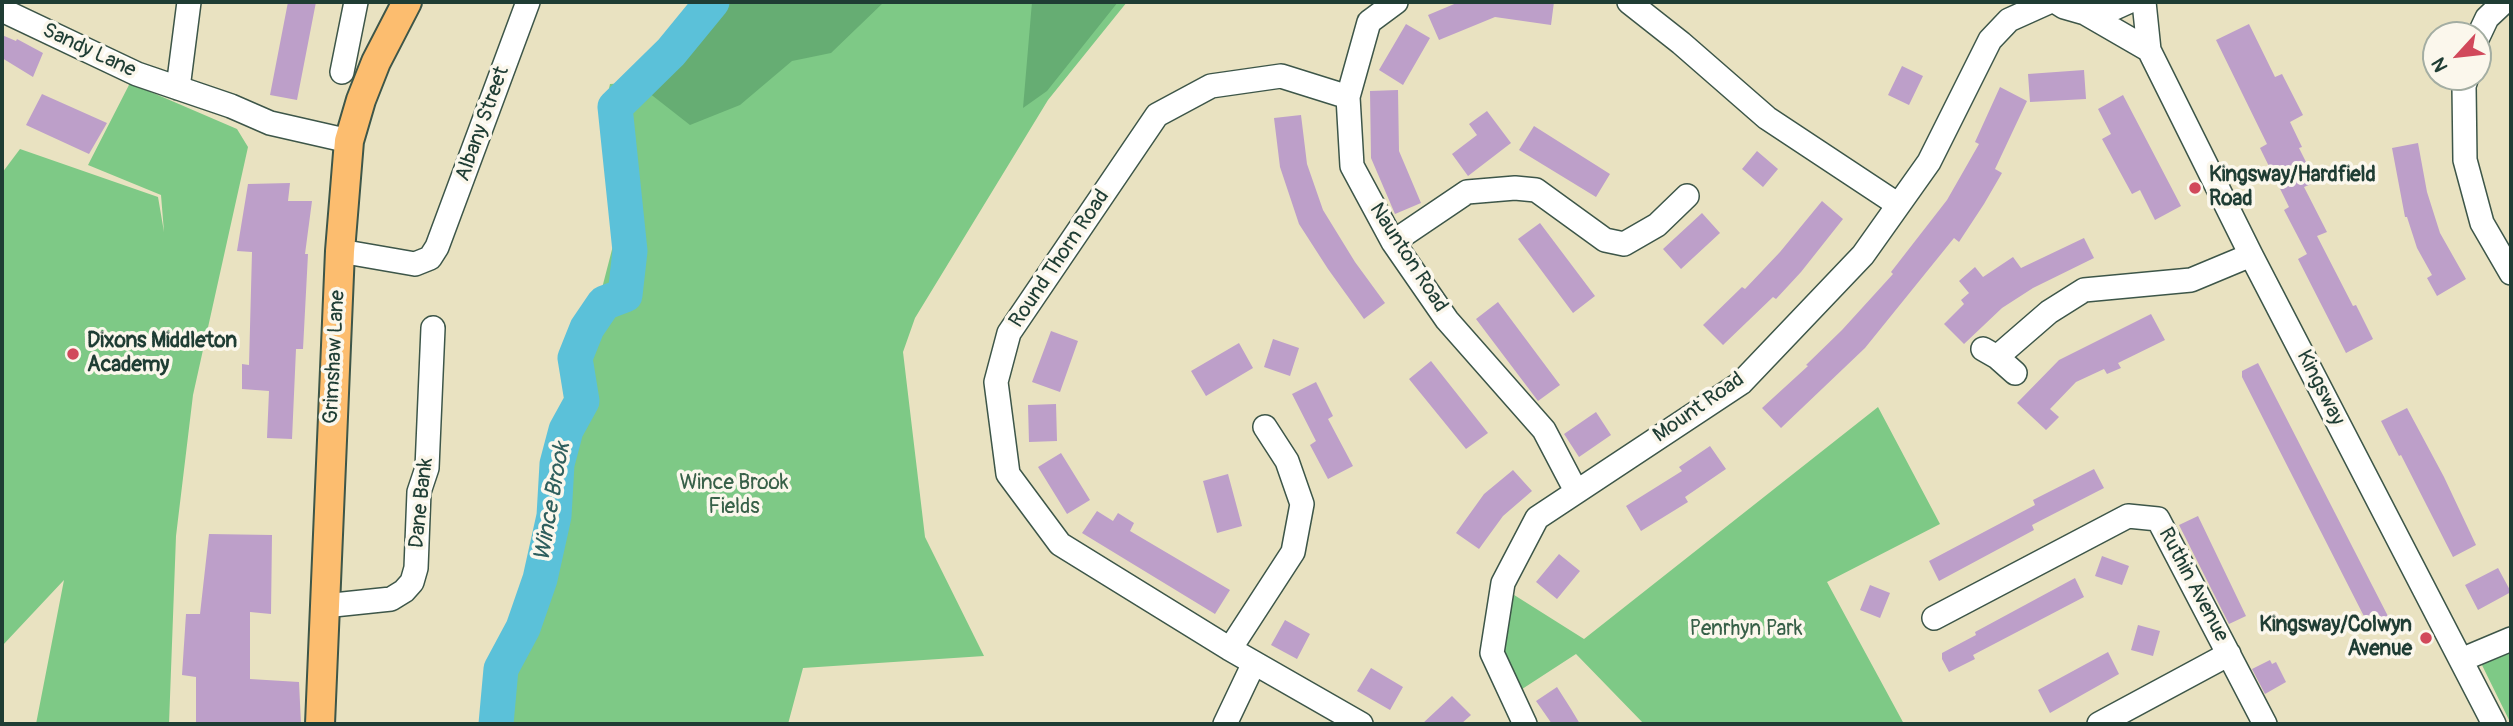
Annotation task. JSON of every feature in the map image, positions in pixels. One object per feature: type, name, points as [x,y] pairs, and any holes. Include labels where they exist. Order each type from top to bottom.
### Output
[{"type":"main road","name":"Grimshaw Lane","points":[[320,724],[340,251],[349,141],[376,62],[406,2]]},
{"type":"street","points":[[178,88],[189,2]]},
{"type":"street","points":[[342,72],[356,2]]},
{"type":"street","name":"Albany Street","points":[[340,251],[415,264],[430,258],[437,247],[528,2]]},
{"type":"street","name":"Naunton Road","points":[[1396,2],[1369,22],[1348,97],[1352,166],[1393,242],[1447,320],[1544,430],[1576,491]]},
{"type":"street","points":[[1629,2],[1767,118],[1898,204]]},
{"type":"street","name":"Mount Road","points":[[1525,724],[1492,653],[1503,583],[1537,518],[1741,383],[1863,255],[1929,162],[1990,40],[2012,11],[2049,2]]},
{"type":"street","points":[[2056,2],[2085,13],[2149,50]]},
{"type":"street","points":[[2085,13],[2106,12],[2128,2]]},
{"type":"street","name":"Kingsway","points":[[2144,2],[2149,50],[2251,255],[2494,724]]},
{"type":"street","points":[[2486,21],[2504,2]]},
{"type":"street","name":"Sandy Lane","points":[[2,10],[113,63],[270,123],[349,141]]},
{"type":"street","name":"Round Thorn Road","points":[[1348,97],[1281,76],[1211,86],[1157,116],[1009,333],[996,382],[1008,474],[1060,544],[1230,649],[1361,724]]},
{"type":"street","points":[[2466,91],[2465,159],[2482,222],[2511,273]]},
{"type":"street","points":[[1393,242],[1467,192],[1515,188],[1536,190],[1605,240],[1624,244],[1657,225],[1687,196]]},
{"type":"street","points":[[2015,373],[1990,353],[2084,290],[2191,280],[2251,255]]},
{"type":"street","name":"Dane Bank","points":[[324,606],[391,599],[412,582],[416,568],[419,492],[427,468],[439,357],[433,328]]},
{"type":"street","points":[[1230,649],[1293,552],[1302,504],[1287,461],[1265,427]]},
{"type":"street","name":"Ruthin Avenue","points":[[1935,619],[2128,516],[2158,519],[2265,724]]},
{"type":"street","points":[[2461,660],[2511,639]]},
{"type":"street","points":[[2099,724],[2229,653]]},
{"type":"street","points":[[1225,724],[1254,663]]},
{"type":"green space","name":"Wince Brook Fields","points":[[699,2],[1127,2],[1048,100],[915,318],[903,352],[925,537],[984,656],[803,668],[788,724],[487,724],[491,684],[527,589],[549,514],[551,464],[563,421],[577,400],[569,355],[582,323],[600,296],[616,234],[605,107],[610,84],[627,83]]},
{"type":"green space","points":[[724,2],[884,2],[831,53],[792,61],[740,105],[690,125],[644,89],[667,76]]},
{"type":"green space","points":[[1032,2],[1118,2],[1047,91],[1023,108]]},
{"type":"green space","points":[[130,83],[237,129],[248,147],[193,395],[176,536],[169,724],[36,724],[64,580],[2,646],[2,173],[20,149],[158,197],[164,232],[161,195],[88,165]]},
{"type":"green space","name":"Penrhyn Park","points":[[1878,407],[1940,524],[1827,582],[1904,724],[1644,724],[1576,654],[1516,693],[1498,653],[1511,593],[1584,639]]},
{"type":"green space","points":[[2511,645],[2511,724],[2479,659]]},
{"type":"building","points":[[288,2],[316,2],[297,100],[270,95]]},
{"type":"building","points":[[1459,2],[1554,2],[1551,25],[1495,17],[1439,40],[1428,15]]},
{"type":"building","points":[[1406,24],[1430,38],[1403,85],[1379,70]]},
{"type":"building","points":[[2249,24],[2275,77],[2282,74],[2303,115],[2290,122],[2316,182],[2304,187],[2327,232],[2317,236],[2373,339],[2346,353],[2298,259],[2307,254],[2284,210],[2289,207],[2260,148],[2267,144],[2216,40]]},
{"type":"building","points":[[2,35],[16,41],[17,39],[43,53],[33,77],[2,58]]},
{"type":"building","points":[[1902,66],[1923,76],[1909,105],[1888,95]]},
{"type":"building","points":[[2084,70],[2086,99],[2030,102],[2028,74]]},
{"type":"building","points":[[2000,87],[2027,101],[1995,169],[2002,173],[1984,204],[1959,242],[1954,238],[1865,348],[1781,428],[1762,408],[1808,366],[1806,365],[1893,274],[1891,272],[1947,200],[1979,144],[1975,142]]},
{"type":"building","points":[[1398,90],[1399,151],[1421,203],[1395,214],[1371,158],[1370,91]]},
{"type":"building","points":[[42,94],[107,123],[89,154],[26,125]]},
{"type":"building","points":[[2123,95],[2181,206],[2155,220],[2140,190],[2132,194],[2102,139],[2111,134],[2098,109]]},
{"type":"building","points":[[1487,111],[1511,143],[1468,176],[1452,154],[1477,135],[1469,124]]},
{"type":"building","points":[[1301,115],[1307,164],[1323,210],[1355,262],[1385,303],[1364,319],[1299,224],[1280,167],[1274,118]]},
{"type":"building","points":[[1534,126],[1610,174],[1596,197],[1519,150]]},
{"type":"building","points":[[2418,143],[2427,192],[2440,233],[2466,279],[2437,296],[2427,278],[2432,275],[2417,248],[2405,217],[2392,148]]},
{"type":"building","points":[[1757,151],[1778,169],[1763,187],[1742,169]]},
{"type":"building","points":[[290,183],[288,201],[312,201],[305,254],[308,254],[303,349],[296,349],[292,439],[267,438],[269,391],[242,389],[242,364],[249,365],[252,252],[237,251],[248,184]]},
{"type":"building","points":[[1822,201],[1843,219],[1776,299],[1773,297],[1723,345],[1703,325],[1742,287],[1745,289]]},
{"type":"building","points":[[1702,213],[1720,233],[1681,269],[1663,249]]},
{"type":"building","points":[[1540,223],[1595,296],[1573,313],[1518,239]]},
{"type":"building","points":[[2084,238],[2094,258],[2033,288],[2002,308],[1964,344],[1944,324],[1964,304],[1961,300],[1969,293],[1959,281],[1975,267],[1983,277],[2013,257],[2021,268]]},
{"type":"building","points":[[1498,302],[1560,385],[1538,401],[1476,319]]},
{"type":"building","points":[[2151,314],[2165,340],[2118,363],[2121,368],[2107,374],[2104,369],[2076,382],[2050,409],[2059,417],[2046,430],[2017,403],[2059,360]]},
{"type":"building","points":[[1051,331],[1078,341],[1060,392],[1032,382]]},
{"type":"building","points":[[1273,339],[1299,348],[1290,376],[1264,367]]},
{"type":"building","points":[[1239,343],[1253,368],[1206,396],[1191,371]]},
{"type":"building","points":[[1431,361],[1488,433],[1466,449],[1409,379]]},
{"type":"building","points":[[2258,363],[2392,624],[2373,634],[2242,377],[2242,371]]},
{"type":"building","points":[[1316,382],[1333,416],[1328,419],[1353,466],[1328,479],[1310,445],[1316,441],[1292,394]]},
{"type":"building","points":[[1056,404],[1057,441],[1029,442],[1028,405]]},
{"type":"building","points":[[2407,408],[2476,545],[2453,557],[2381,421]]},
{"type":"building","points":[[1596,412],[1611,435],[1579,457],[1564,434]]},
{"type":"building","points":[[1710,446],[1726,469],[1685,497],[1688,502],[1641,531],[1626,506],[1682,471],[1679,467]]},
{"type":"building","points":[[1061,453],[1090,500],[1067,514],[1038,467]]},
{"type":"building","points":[[2094,469],[2104,488],[2032,525],[2034,530],[1939,581],[1929,561],[2035,505],[2033,500]]},
{"type":"building","points":[[1513,470],[1532,491],[1503,516],[1479,549],[1456,533],[1484,494]]},
{"type":"building","points":[[1228,474],[1242,526],[1217,533],[1203,481]]},
{"type":"building","points":[[1097,511],[1113,521],[1118,513],[1134,523],[1130,531],[1230,590],[1215,614],[1082,533]]},
{"type":"building","points":[[2198,516],[2246,616],[2229,624],[2179,525]]},
{"type":"building","points":[[209,534],[272,535],[271,614],[250,612],[250,679],[299,682],[301,724],[196,724],[196,677],[182,675],[186,614],[200,614]]},
{"type":"building","points":[[1559,554],[1580,571],[1557,599],[1536,582]]},
{"type":"building","points":[[2102,556],[2129,566],[2122,585],[2095,576]]},
{"type":"building","points":[[2498,568],[2511,592],[2478,610],[2465,585]]},
{"type":"building","points":[[2075,578],[2084,597],[1973,655],[1975,659],[1949,672],[1942,653]]},
{"type":"building","points":[[1870,585],[1890,593],[1880,618],[1860,610]]},
{"type":"building","points":[[1285,620],[1310,634],[1297,659],[1271,645]]},
{"type":"building","points":[[2138,625],[2160,631],[2153,656],[2131,650]]},
{"type":"building","points":[[2108,652],[2119,674],[2050,713],[2038,690]]},
{"type":"building","points":[[2270,660],[2272,664],[2276,662],[2286,682],[2265,694],[2252,669]]},
{"type":"building","points":[[1371,668],[1403,687],[1390,710],[1357,691]]},
{"type":"building","points":[[1557,687],[1580,724],[1552,724],[1536,701]]},
{"type":"building","points":[[1452,696],[1471,715],[1461,724],[1422,724]]},
{"type":"waterway","name":"Wince Brook","points":[[496,724],[501,669],[523,628],[540,579],[554,516],[557,464],[566,430],[582,401],[575,358],[587,328],[604,303],[625,295],[630,251],[615,107],[671,52],[712,2]]},
{"type":"place","name":"Kingsway/Hardfield Road","points":[[2195,188]]},
{"type":"place","name":"Dixons Middleton Academy","points":[[73,354]]},
{"type":"place","name":"Kingsway/Colwyn Avenue","points":[[2426,638]]}]
